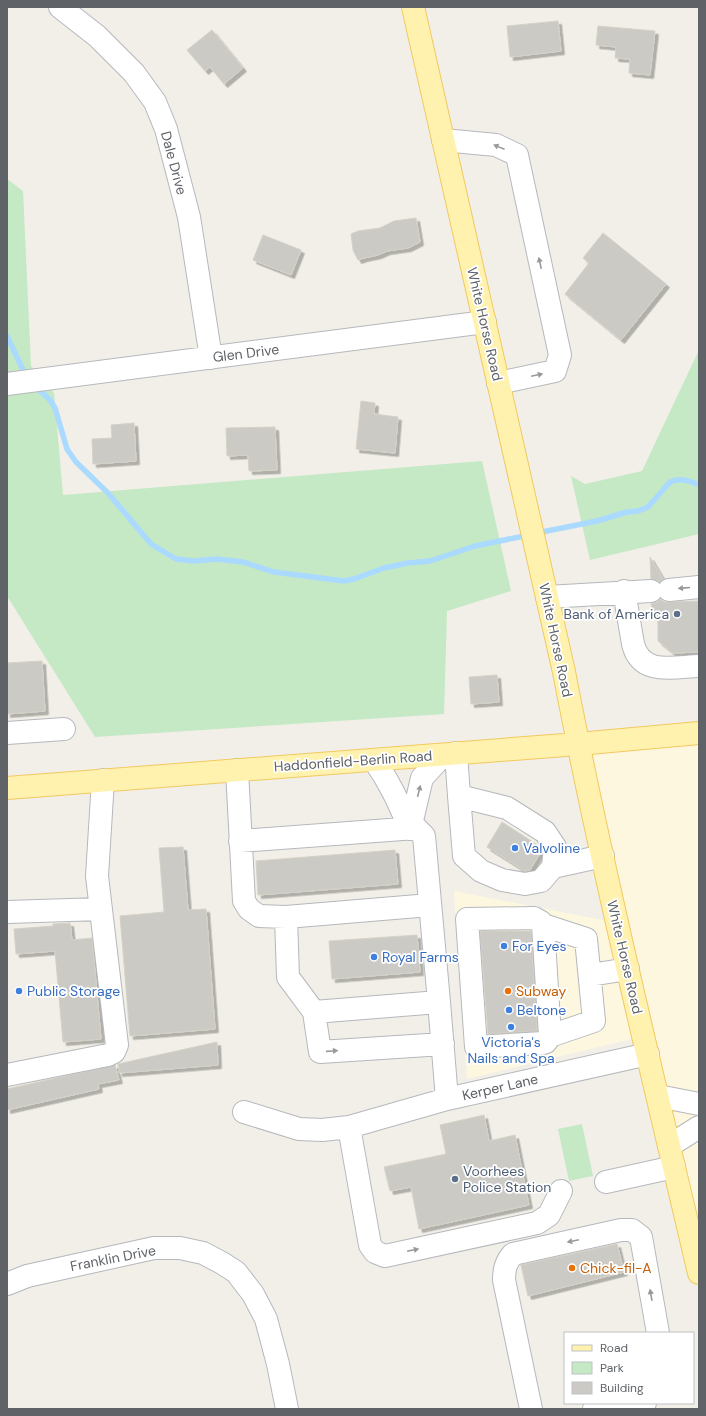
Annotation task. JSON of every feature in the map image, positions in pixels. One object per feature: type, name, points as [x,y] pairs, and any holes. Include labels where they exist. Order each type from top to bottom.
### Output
[{"type":"main road","name":"White Horse Road","points":[[413,7],[547,597],[628,969],[699,1273]]},
{"type":"main road","name":"Haddonfield-Berlin Road","points":[[7,788],[578,744],[699,733]]},
{"type":"street","name":"Dale Drive","points":[[60,7],[98,36],[134,73],[155,102],[166,129],[189,217],[211,358]]},
{"type":"street","points":[[443,140],[496,145],[517,155],[560,355],[555,371],[498,383]]},
{"type":"street","name":"Glen Drive","points":[[7,384],[485,322]]},
{"type":"street","points":[[547,597],[699,587]]},
{"type":"street","points":[[624,592],[633,644],[635,652],[640,659],[646,664],[662,668],[699,666]]},
{"type":"street","points":[[7,733],[64,729]]},
{"type":"street","points":[[410,829],[422,778],[449,754],[459,796],[464,856],[481,871],[502,880],[525,884],[541,881],[553,867],[555,847],[545,832],[507,808],[459,796]]},
{"type":"street","points":[[374,760],[388,779],[410,829]]},
{"type":"street","points":[[237,770],[244,901],[249,909],[259,916],[286,917],[430,905]]},
{"type":"street","points":[[7,1075],[108,1055],[114,1052],[117,1045],[97,876],[103,780]]},
{"type":"street","points":[[240,841],[416,828],[424,836],[447,1099]]},
{"type":"street","points":[[553,867],[603,856]]},
{"type":"street","points":[[7,912],[101,909]]},
{"type":"street","points":[[286,917],[288,977],[314,1012],[320,1052],[443,1044]]},
{"type":"street","points":[[543,925],[550,1036],[546,1042],[543,1043],[476,1047],[467,919],[534,918],[543,925],[586,939],[594,1021],[550,1036]]},
{"type":"street","points":[[590,975],[628,969]]},
{"type":"street","points":[[314,1012],[439,1002]]},
{"type":"street","name":"Kerper Lane","points":[[244,1112],[299,1129],[322,1130],[349,1127],[447,1099],[648,1054]]},
{"type":"street","points":[[658,1096],[699,1104]]},
{"type":"street","points":[[349,1127],[370,1244],[375,1252],[385,1256],[537,1223],[549,1215],[561,1191]]},
{"type":"street","points":[[669,1146],[699,1127]]},
{"type":"street","points":[[606,1182],[674,1167]]},
{"type":"street","points":[[531,1409],[504,1280],[505,1266],[513,1254],[621,1230],[632,1230],[640,1237],[658,1332]]},
{"type":"street","name":"Franklin Drive","points":[[7,1284],[27,1276],[154,1248],[180,1248],[203,1253],[236,1272],[253,1294],[266,1319],[278,1364],[286,1409]]},
{"type":"street","points":[[594,1409],[621,1404]]},
{"type":"shaded area","points":[[699,733],[699,1273],[644,1036],[467,1079],[454,891],[617,923],[578,744]]},
{"type":"green space","points":[[7,179],[23,191],[31,366],[54,393],[63,495],[482,461],[511,591],[447,611],[444,714],[95,737],[7,596]]},
{"type":"green space","points":[[698,352],[699,534],[590,560],[571,476],[585,484],[642,471]]},
{"type":"green space","points":[[582,1124],[593,1176],[569,1181],[558,1129]]},
{"type":"building","points":[[558,21],[561,51],[510,57],[507,26]]},
{"type":"building","points":[[598,26],[655,31],[650,75],[629,73],[630,59],[615,58],[616,47],[596,45]]},
{"type":"building","points":[[212,30],[243,68],[224,84],[210,67],[205,71],[187,50]]},
{"type":"building","points":[[416,218],[420,242],[408,248],[387,251],[358,260],[353,250],[351,234],[358,231],[380,228],[394,221]]},
{"type":"building","points":[[603,233],[666,284],[621,340],[565,294],[589,263],[583,258]]},
{"type":"building","points":[[263,235],[301,250],[291,275],[253,260]]},
{"type":"building","points":[[361,401],[375,403],[374,414],[398,417],[395,453],[356,449]]},
{"type":"building","points":[[134,423],[136,461],[93,464],[92,439],[112,438],[111,425]]},
{"type":"building","points":[[275,427],[277,470],[249,471],[248,455],[227,456],[226,428]]},
{"type":"building","points":[[650,557],[663,579],[660,582],[651,579]]},
{"type":"building","name":"Bank of America","points":[[660,599],[664,602],[699,601],[699,652],[673,653],[658,641],[658,620],[655,620],[654,609],[652,609],[651,604],[658,602]]},
{"type":"building","points":[[42,661],[45,711],[7,714],[7,663]]},
{"type":"building","points":[[497,675],[499,702],[471,704],[469,677]]},
{"type":"building","name":"Valvoline","points":[[502,822],[539,846],[542,850],[530,870],[525,871],[487,847]]},
{"type":"building","points":[[183,847],[188,910],[206,909],[215,1029],[130,1036],[120,916],[164,912],[159,848]]},
{"type":"building","points":[[395,850],[398,884],[258,895],[256,861]]},
{"type":"building","points":[[70,923],[72,940],[92,938],[101,1039],[63,1042],[55,951],[16,954],[14,929]]},
{"type":"building","points":[[480,931],[531,931],[537,1031],[488,1034]]},
{"type":"building","name":"Royal Farms","points":[[417,935],[420,972],[332,979],[329,941]]},
{"type":"building","points":[[217,1042],[218,1065],[119,1073],[118,1064]]},
{"type":"building","points":[[115,1065],[119,1080],[98,1084],[99,1089],[7,1110],[7,1089]]},
{"type":"building","name":"Voorhees Police Station","points":[[484,1115],[489,1141],[515,1135],[529,1205],[419,1229],[411,1187],[390,1191],[384,1167],[446,1154],[440,1125]]},
{"type":"building","name":"Chick-fil-A","points":[[617,1244],[624,1272],[528,1296],[521,1265]]},
{"type":"waterway","points":[[7,336],[23,370],[28,375]]},
{"type":"waterway","points":[[35,386],[50,400],[55,408],[67,449],[76,462],[108,493],[151,544],[176,559],[194,561],[216,559],[243,562],[274,572],[344,581],[384,568],[408,563],[430,561],[475,546],[529,535]]},
{"type":"waterway","points":[[537,533],[597,521],[627,512],[638,511],[648,507],[670,482],[685,480],[699,485]]},
{"type":"place","name":"Bank of America","points":[[677,614]]},
{"type":"place","name":"Valvoline","points":[[515,848]]},
{"type":"place","name":"For Eyes","points":[[504,946]]},
{"type":"place","name":"Royal Farms","points":[[374,957]]},
{"type":"place","name":"Public Storage","points":[[19,991]]},
{"type":"place","name":"Subway","points":[[508,991]]},
{"type":"place","name":"Beltone","points":[[509,1010]]},
{"type":"place","name":"Victoria's Nails and Spa","points":[[511,1027]]},
{"type":"place","name":"Voorhees Police Station","points":[[455,1179]]},
{"type":"place","name":"Chick-fil-A","points":[[572,1268]]}]
